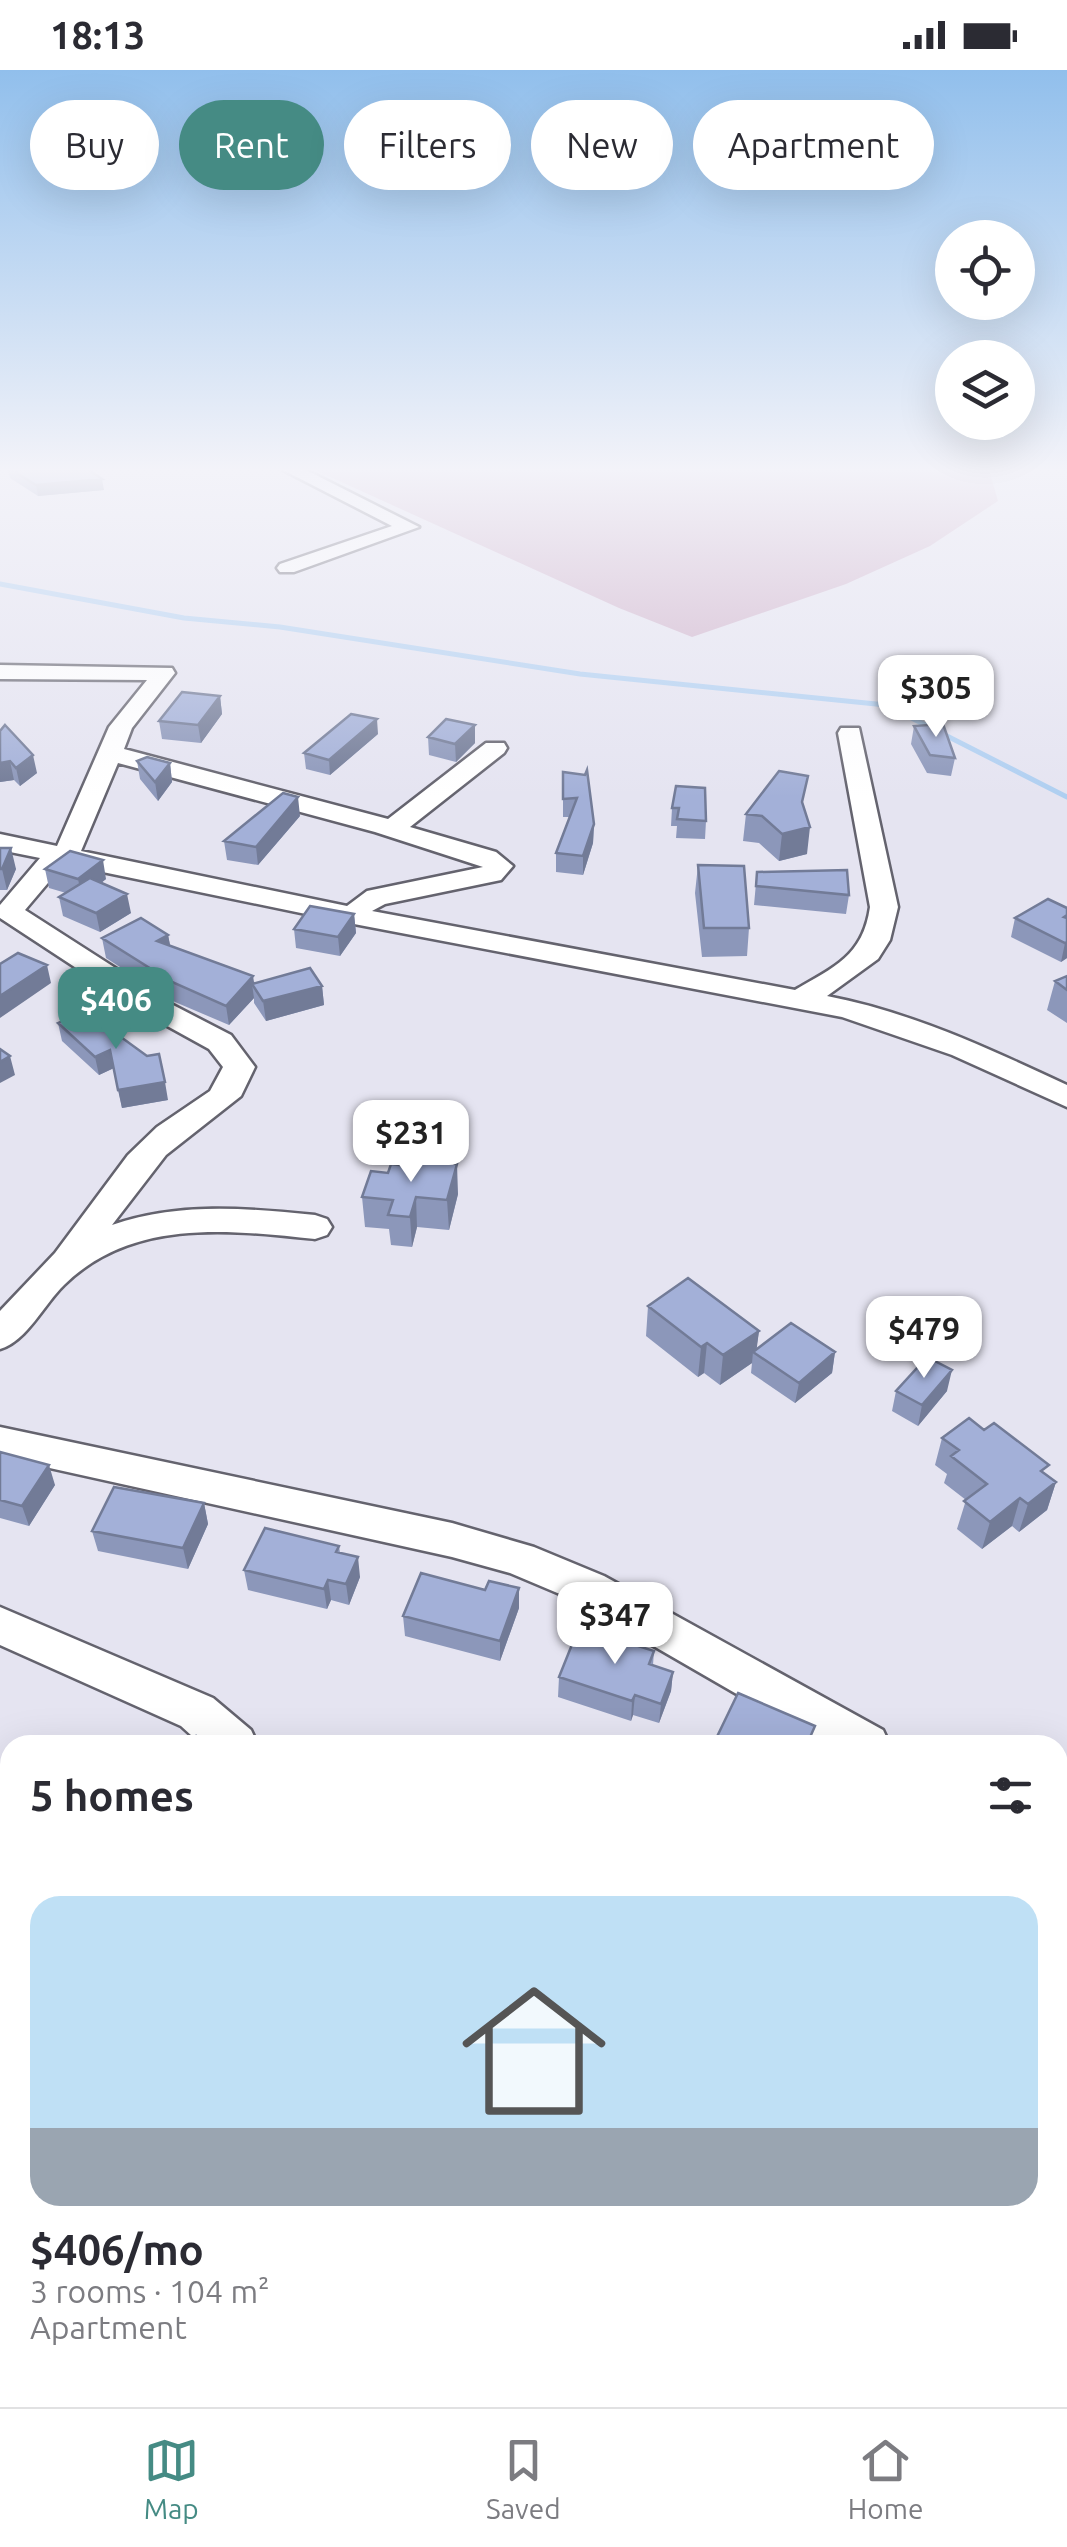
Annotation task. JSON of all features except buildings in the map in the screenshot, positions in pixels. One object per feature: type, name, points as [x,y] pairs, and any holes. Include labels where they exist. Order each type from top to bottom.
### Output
[{"type":"street","points":[[0,672],[164,673],[121,727],[62,855],[4,914],[220,1042],[239,1067],[237,1082],[225,1095],[168,1134],[144,1159],[68,1262],[0,1336]]},
{"type":"street","points":[[802,998],[866,956],[879,941],[883,924],[884,907],[850,733]]},
{"type":"street","points":[[392,830],[495,748]]},
{"type":"street","points":[[110,753],[392,830],[488,858],[500,866],[491,874],[369,900],[354,916]]},
{"type":"street","points":[[0,842],[354,916],[849,1009],[962,1048],[1067,1097]]},
{"type":"street","points":[[68,1262],[125,1234],[166,1221],[204,1216],[316,1227]]},
{"type":"street","points":[[0,1442],[452,1540],[519,1559],[589,1588],[849,1735]]},
{"type":"street","points":[[0,1625],[197,1712],[223,1735]]},
{"type":"shaded area","points":[[555,579],[857,579],[692,637]]},
{"type":"waterway","points":[[0,584],[184,618],[280,627],[580,674],[886,705],[1067,797]]}]
